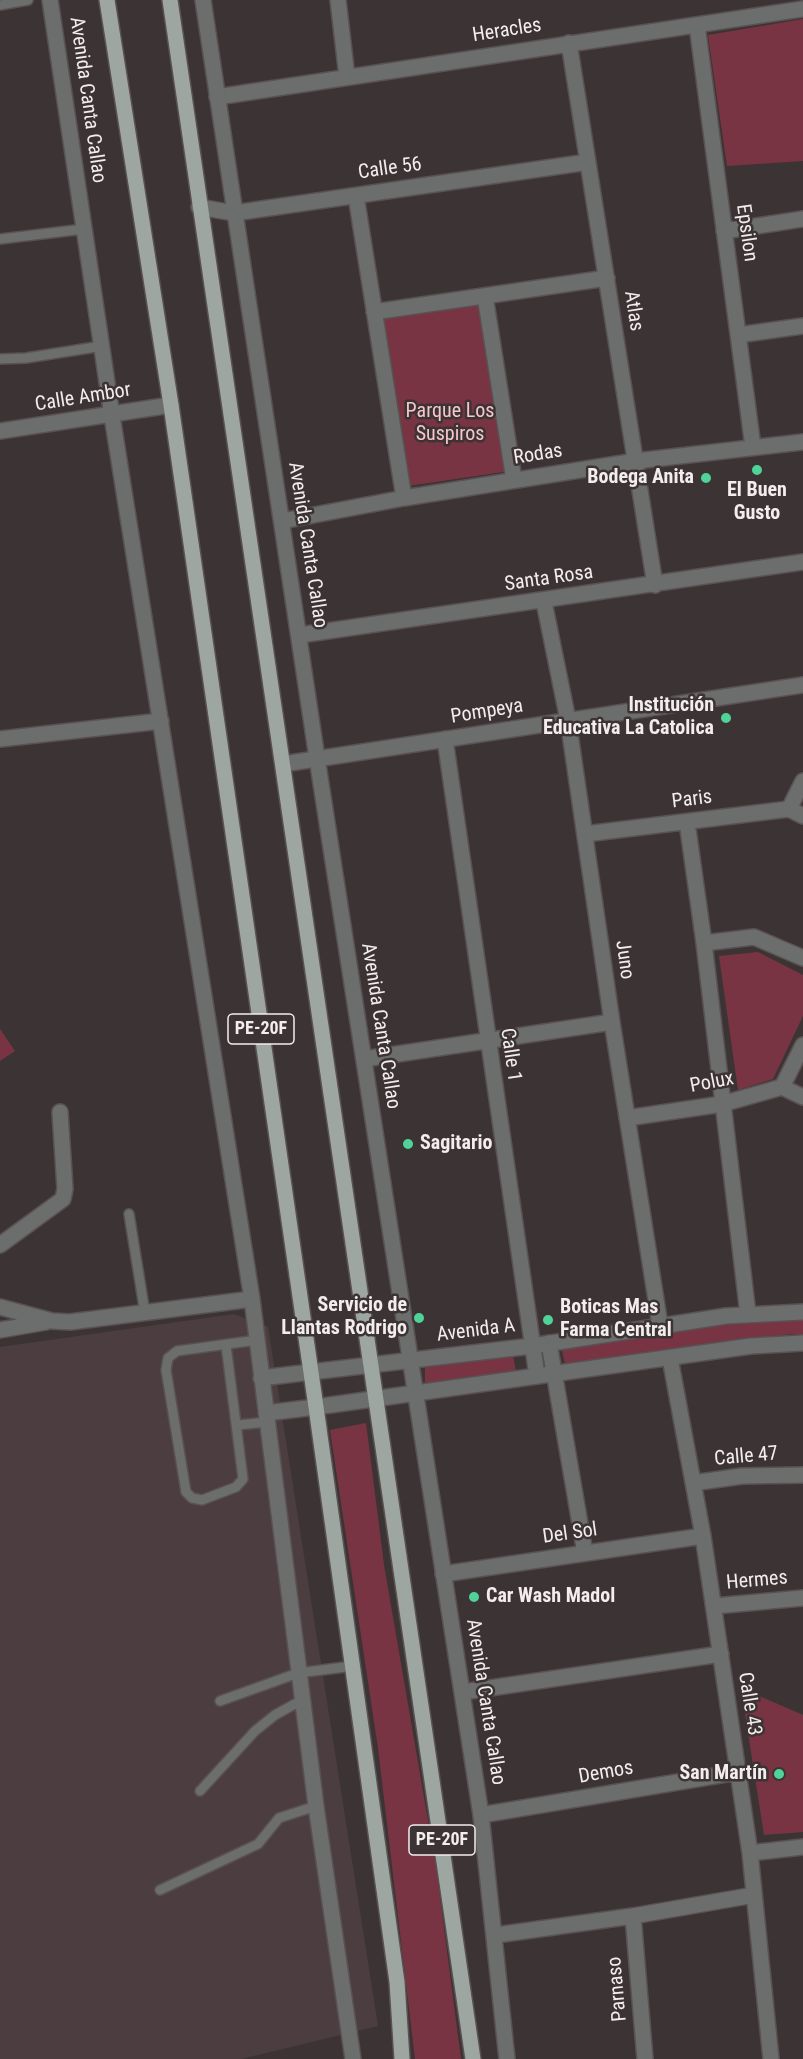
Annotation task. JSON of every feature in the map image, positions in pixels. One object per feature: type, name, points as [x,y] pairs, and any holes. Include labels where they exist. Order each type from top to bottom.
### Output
[{"type":"main road","name":"Avenida Canta Callao","points":[[107,0],[171,405],[353,1665],[397,1982],[402,2059]]},
{"type":"main road","name":"PE-20F","points":[[170,0],[473,2059]]},
{"type":"street","name":"Avenida Canta Callao","points":[[50,0],[112,416],[252,1299],[298,1673],[353,2059]]},
{"type":"street","name":"Avenida Canta Callao","points":[[203,0],[317,758],[482,1815],[507,2059]]},
{"type":"street","points":[[338,0],[347,77]]},
{"type":"street","name":"Heracles","points":[[217,97],[803,9]]},
{"type":"street","name":"Epsilon","points":[[697,25],[753,447]]},
{"type":"street","name":"Atlas","points":[[569,43],[655,585]]},
{"type":"street","name":"Calle 56","points":[[199,207],[234,213],[588,162]]},
{"type":"street","points":[[356,196],[404,498]]},
{"type":"street","points":[[724,231],[803,219]]},
{"type":"street","points":[[374,312],[607,278]]},
{"type":"street","points":[[485,296],[514,480]]},
{"type":"street","points":[[738,335],[803,326]]},
{"type":"street","name":"Calle Ambor","points":[[0,431],[112,416],[171,405]]},
{"type":"street","name":"Rodas","points":[[282,521],[404,498],[636,461],[803,442]]},
{"type":"street","name":"Santa Rosa","points":[[300,635],[544,602],[803,562]]},
{"type":"street","name":"Juno","points":[[544,602],[568,720],[612,1022],[660,1324]]},
{"type":"street","name":"Pompeya","points":[[283,764],[803,685]]},
{"type":"street","points":[[0,739],[161,721]]},
{"type":"street","name":"Calle 1","points":[[445,739],[537,1376]]},
{"type":"street","points":[[796,812],[803,781]]},
{"type":"street","name":"Paris","points":[[585,834],[796,812]]},
{"type":"street","points":[[687,822],[704,943],[748,1314]]},
{"type":"street","points":[[704,943],[754,937],[803,958]]},
{"type":"street","points":[[364,1059],[612,1022]]},
{"type":"street","points":[[803,1045],[782,1087],[803,1097]]},
{"type":"street","name":"Polux","points":[[627,1118],[722,1104],[782,1087]]},
{"type":"street","points":[[0,1245],[63,1199],[65,1189],[60,1112]]},
{"type":"street","points":[[0,1330],[252,1299]]},
{"type":"street","points":[[0,1307],[52,1322]]},
{"type":"street","name":"Avenida A","points":[[261,1378],[532,1346],[660,1324],[748,1314],[803,1312]]},
{"type":"street","points":[[549,1343],[585,1553]]},
{"type":"street","points":[[266,1418],[316,1407],[415,1392],[751,1346],[803,1343]]},
{"type":"street","name":"Calle 43","points":[[670,1358],[703,1536],[750,1853],[771,2059]]},
{"type":"street","name":"Calle 47","points":[[693,1483],[742,1476],[803,1475]]},
{"type":"street","name":"Del Sol","points":[[443,1574],[703,1536]]},
{"type":"street","name":"Hermes","points":[[714,1606],[803,1599]]},
{"type":"street","points":[[462,1692],[721,1654]]},
{"type":"street","name":"Demos","points":[[482,1815],[738,1772]]},
{"type":"street","points":[[750,1853],[803,1848]]},
{"type":"street","points":[[496,1935],[633,1916],[754,1895]]},
{"type":"street","name":"Parnaso","points":[[633,1916],[645,2059]]},
{"type":"lane","points":[[0,5],[28,0]]},
{"type":"lane","points":[[0,239],[84,229]]},
{"type":"lane","points":[[0,359],[26,358],[102,346]]},
{"type":"lane","points":[[129,1214],[146,1313]]},
{"type":"lane","points":[[226,1344],[243,1479],[236,1487],[202,1500],[192,1498],[186,1492],[166,1370],[168,1358],[177,1351],[226,1344],[257,1340]]},
{"type":"lane","points":[[238,1425],[266,1418]]},
{"type":"lane","points":[[220,1701],[298,1673],[353,1665]]},
{"type":"lane","points":[[200,1791],[255,1731],[275,1715],[302,1700]]},
{"type":"lane","points":[[160,1890],[258,1844],[279,1818],[316,1806]]},
{"type":"shaded area","points":[[234,1314],[268,1327],[378,2026],[241,2059],[0,2059],[0,1347]]},
{"type":"green space","points":[[803,19],[803,161],[727,166],[708,35]]},
{"type":"green space","name":"Parque Los Suspiros","points":[[483,299],[510,471],[408,486],[382,314]]},
{"type":"green space","points":[[758,952],[803,975],[803,1016],[773,1079],[738,1090],[719,956]]},
{"type":"green space","points":[[0,1029],[15,1051],[0,1061]]},
{"type":"green space","points":[[743,1320],[803,1321],[803,1336],[792,1334],[565,1364],[561,1347]]},
{"type":"green space","points":[[513,1355],[516,1372],[425,1384],[425,1367]]},
{"type":"green space","points":[[366,1423],[384,1565],[436,1867],[461,2059],[415,2059],[378,1748],[330,1430]]},
{"type":"green space","name":"San Martín","points":[[741,1688],[803,1715],[803,1832],[764,1835]]},
{"type":"place","name":"El Buen Gusto","points":[[757,470]]},
{"type":"place","name":"Bodega Anita","points":[[706,478]]},
{"type":"place","name":"Institución Educativa La Catolica","points":[[726,718]]},
{"type":"place","name":"Sagitario","points":[[408,1144]]},
{"type":"place","name":"Servicio de Llantas Rodrigo","points":[[419,1318]]},
{"type":"place","name":"Boticas Mas Farma Central","points":[[548,1320]]},
{"type":"place","name":"Car Wash Madol","points":[[474,1597]]},
{"type":"place","name":"San Martín","points":[[779,1774]]}]
